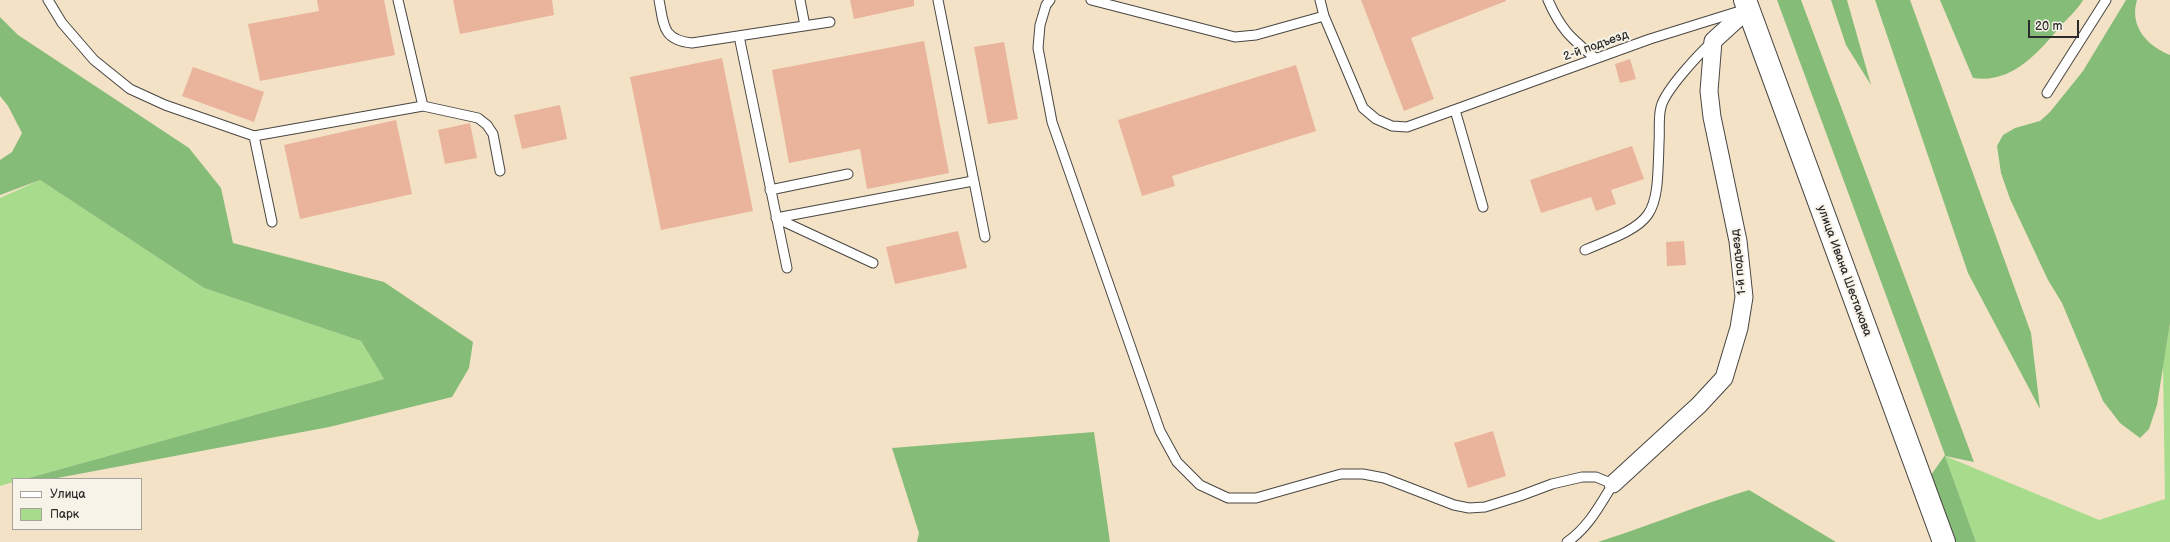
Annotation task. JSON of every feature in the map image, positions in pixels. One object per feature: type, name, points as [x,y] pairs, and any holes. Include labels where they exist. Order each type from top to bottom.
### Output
[{"type":"main road","name":"улица Ивана Шестакова","points":[[1746,4],[1944,542]]},
{"type":"street","points":[[1713,41],[1746,4]]},
{"type":"street","name":"1-й подъезд","points":[[1613,484],[1699,406],[1724,378],[1739,328],[1744,297],[1738,241],[1712,117],[1709,91],[1713,41]]},
{"type":"lane","points":[[48,0],[76,41],[94,60],[130,89],[165,105],[254,136],[423,106],[478,118],[487,125],[493,134],[500,171]]},
{"type":"lane","points":[[398,0],[423,106]]},
{"type":"lane","points":[[659,0],[665,29],[670,37],[681,42],[692,43],[830,22]]},
{"type":"lane","points":[[800,0],[805,26]]},
{"type":"lane","points":[[938,0],[984,237]]},
{"type":"lane","points":[[1050,0],[1046,5],[1040,25],[1038,48],[1052,122],[1160,431],[1177,462],[1200,485],[1228,498],[1256,498],[1342,474],[1363,474],[1384,478],[1454,505],[1469,508],[1485,507],[1552,484],[1582,476],[1596,478],[1613,484],[1588,522],[1577,535],[1567,542]]},
{"type":"lane","points":[[1091,0],[1235,37],[1256,35],[1324,16]]},
{"type":"lane","name":"2-й подъезд","points":[[1320,0],[1324,16],[1363,108],[1376,119],[1392,126],[1408,128],[1595,58],[1746,4]]},
{"type":"lane","points":[[1548,0],[1557,20],[1567,35],[1595,58]]},
{"type":"lane","points":[[2047,93],[2106,0]]},
{"type":"lane","points":[[739,36],[787,268]]},
{"type":"lane","points":[[1585,250],[1632,230],[1642,224],[1653,208],[1658,182],[1661,107],[1669,92],[1693,62],[1713,41]]},
{"type":"lane","points":[[1455,110],[1483,208]]},
{"type":"lane","points":[[254,136],[272,222]]},
{"type":"lane","points":[[770,190],[848,174]]},
{"type":"lane","points":[[776,218],[973,181]]},
{"type":"lane","points":[[776,218],[873,263]]},
{"type":"green space","points":[[1777,0],[1801,0],[1974,462],[1945,456],[1976,542],[1955,542],[1931,475],[1945,455]]},
{"type":"green space","points":[[1831,0],[1847,0],[1871,85],[1846,45]]},
{"type":"green space","points":[[1875,0],[1910,0],[2031,333],[2040,409],[1968,273]]},
{"type":"green space","points":[[1940,0],[2083,0],[2042,48],[2032,57],[2011,72],[1987,79],[1973,78]]},
{"type":"green space","points":[[2126,0],[2137,0],[2135,9],[2136,18],[2142,34],[2154,46],[2170,55],[2170,323],[2157,405],[2149,429],[2140,438],[2120,423],[2103,401],[2062,303],[2048,280],[2010,199],[2001,173],[1997,146],[2003,135],[2015,128],[2040,121],[2050,112],[2083,71]]},
{"type":"green space","points":[[0,17],[18,35],[189,148],[221,188],[233,243],[384,282],[473,342],[469,368],[452,397],[329,427],[57,478],[29,478],[384,379],[361,341],[204,288],[40,180],[0,195],[0,160],[12,152],[22,133],[8,106],[0,96]]},
{"type":"green space","points":[[40,180],[204,288],[361,341],[384,379],[29,478],[12,478],[12,482],[0,486],[0,198]]},
{"type":"green space","points":[[2170,323],[2170,542],[1976,542],[1945,456],[2099,520],[2165,499],[2163,366]]},
{"type":"green space","points":[[1094,432],[1110,542],[917,542],[919,533],[892,448]]},
{"type":"green space","points":[[1749,490],[1836,542],[1598,542],[1711,502]]},
{"type":"building","points":[[317,0],[384,0],[395,55],[260,81],[248,24],[319,11]]},
{"type":"building","points":[[453,0],[552,0],[554,15],[460,34]]},
{"type":"building","points":[[850,0],[914,0],[914,6],[854,19]]},
{"type":"building","points":[[1361,0],[1506,1],[1411,38],[1434,99],[1404,111]]},
{"type":"building","points":[[924,41],[949,173],[867,189],[860,149],[789,163],[772,70]]},
{"type":"building","points":[[1004,42],[1018,119],[988,124],[974,47]]},
{"type":"building","points":[[722,58],[753,211],[661,230],[630,77]]},
{"type":"building","points":[[1630,59],[1636,79],[1620,83],[1615,64]]},
{"type":"building","points":[[1296,65],[1316,131],[1172,176],[1175,186],[1142,196],[1118,120]]},
{"type":"building","points":[[193,67],[264,92],[254,122],[182,96]]},
{"type":"building","points":[[560,105],[567,139],[522,149],[514,115]]},
{"type":"building","points":[[396,120],[412,194],[300,219],[284,145]]},
{"type":"building","points":[[470,123],[477,158],[445,164],[438,130]]},
{"type":"building","points":[[1632,146],[1644,179],[1611,190],[1616,204],[1596,211],[1591,197],[1541,213],[1530,180]]},
{"type":"building","points":[[958,231],[967,268],[895,284],[886,247]]},
{"type":"building","points":[[1684,241],[1686,265],[1667,266],[1666,242]]},
{"type":"building","points":[[1493,431],[1506,476],[1468,488],[1454,443]]}]
